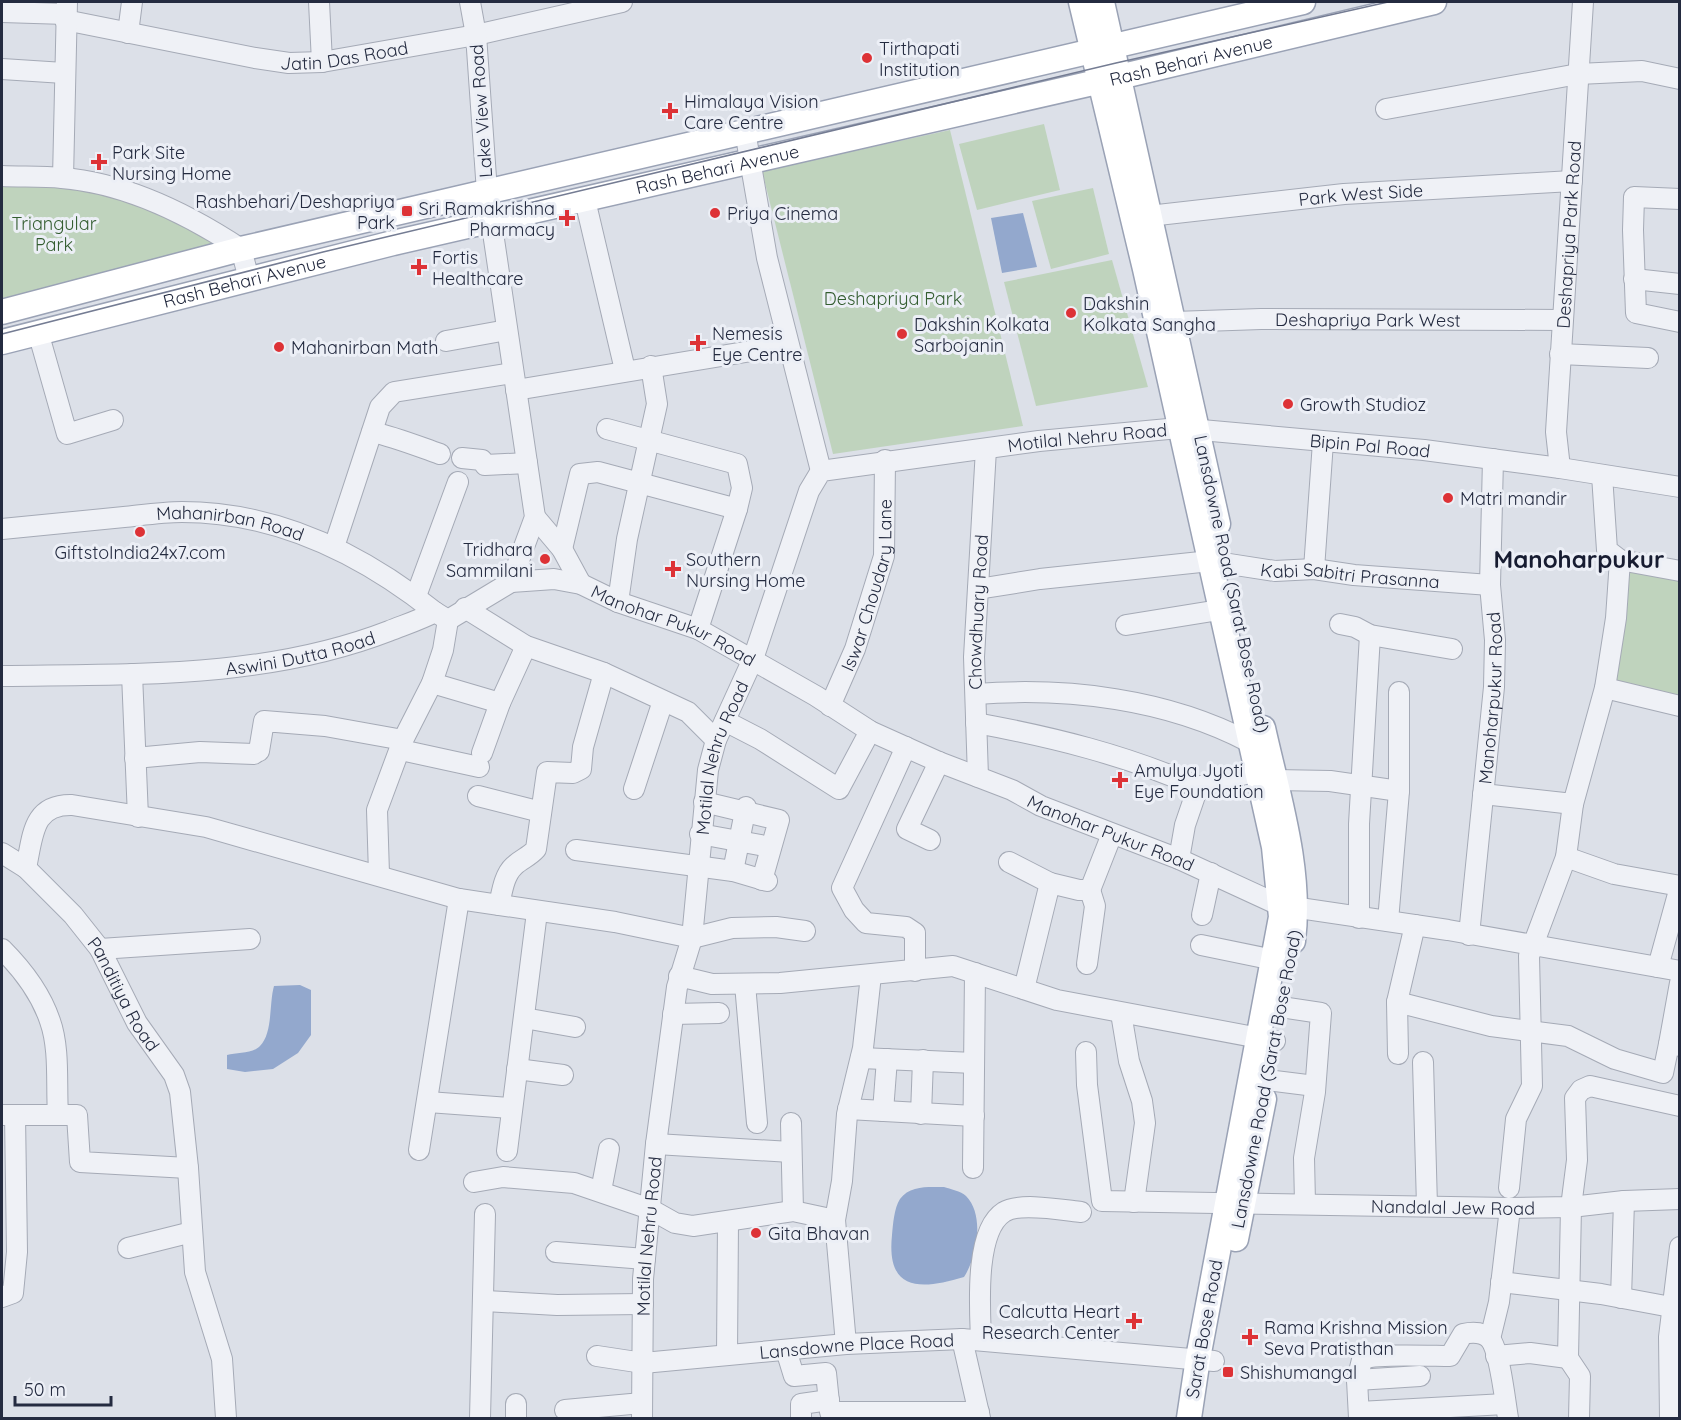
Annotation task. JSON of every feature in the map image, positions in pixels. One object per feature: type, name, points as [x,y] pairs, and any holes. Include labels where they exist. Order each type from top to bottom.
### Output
[{"type":"main road","points":[[1082,2],[1101,47]]},
{"type":"main road","name":"Lansdowne Road (Sarat Bose Road)","points":[[1102,2],[1101,47],[1149,216],[1174,322],[1189,429]]},
{"type":"main road","name":"Rash Behari Avenue","points":[[2,312],[241,249],[1101,47],[1303,2]]},
{"type":"main road","name":"Rash Behari Avenue","points":[[2,342],[492,220],[750,163],[1110,79],[1399,5],[1434,2]]},
{"type":"main road","name":"Lansdowne Road (Sarat Bose Road)","points":[[1110,79],[1266,775],[1288,907],[1281,1007],[1267,1040],[1206,1359],[1206,1419]]},
{"type":"main road","name":"Lansdowne Road (Sarat Bose Road)","points":[[1218,562],[1219,609],[1250,742],[1266,775]]},
{"type":"main road","name":"Lansdowne Road (Sarat Bose Road)","points":[[1235,1205],[1267,1080],[1267,1040],[1274,960],[1281,917],[1288,907]]},
{"type":"main road","name":"Sarat Bose Road","points":[[1189,1419],[1206,1359]]},
{"type":"street","points":[[128,33],[132,2]]},
{"type":"street","points":[[319,2],[322,62]]},
{"type":"street","name":"Lake View Road","points":[[470,2],[476,35],[487,192],[492,220]]},
{"type":"street","name":"Jatin Das Road","points":[[2,12],[66,12],[128,33],[289,63],[322,62],[476,35],[611,2]]},
{"type":"street","name":"Deshapriya Park Road","points":[[1560,468],[1556,432],[1582,2]]},
{"type":"street","points":[[63,178],[66,12]]},
{"type":"street","points":[[2,69],[64,73]]},
{"type":"street","points":[[1386,110],[1578,74],[1642,71],[1680,79]]},
{"type":"street","points":[[745,131],[767,258],[821,471]]},
{"type":"street","points":[[2,176],[63,178],[118,189],[169,207],[241,249],[249,279]]},
{"type":"street","name":"Park West Side","points":[[1149,216],[1344,194],[1572,181]]},
{"type":"street","points":[[1680,199],[1634,197],[1636,313],[1680,322]]},
{"type":"street","points":[[585,200],[625,370]]},
{"type":"street","points":[[492,220],[535,517],[510,582]]},
{"type":"street","points":[[1634,279],[1680,284]]},
{"type":"street","name":"Deshapriya Park West","points":[[1174,322],[1261,319],[1562,320]]},
{"type":"street","points":[[446,341],[507,330]]},
{"type":"street","points":[[38,332],[67,434],[112,420]]},
{"type":"street","points":[[334,547],[381,406],[393,392],[625,370],[788,345]]},
{"type":"street","points":[[1560,354],[1648,358]]},
{"type":"street","points":[[618,602],[627,539],[651,441],[657,404],[651,366]]},
{"type":"street","points":[[607,429],[737,464],[742,488],[698,629]]},
{"type":"street","name":"Bipin Pal Road","points":[[1189,429],[1282,436],[1493,459],[1680,487]]},
{"type":"street","name":"Motilal Nehru Road","points":[[642,1411],[645,1259],[656,1144],[679,976],[692,938],[700,834],[708,770],[716,740],[753,659],[809,491],[821,471],[885,460],[1039,441],[1189,429]]},
{"type":"street","points":[[372,432],[394,436],[400,442],[440,454]]},
{"type":"street","points":[[1314,569],[1323,442]]},
{"type":"street","name":"Chowdhuary Road","points":[[978,777],[974,657],[986,449]]},
{"type":"street","points":[[462,458],[482,460],[485,465],[526,463]]},
{"type":"street","name":"Manoharpukur Road","points":[[1469,935],[1494,687],[1495,640],[1490,585],[1493,459]]},
{"type":"street","name":"Iswar Choudary Lane","points":[[830,706],[855,649],[884,556],[885,460]]},
{"type":"street","points":[[562,549],[580,474],[598,471],[737,509]]},
{"type":"street","points":[[1602,475],[1607,550],[1620,560],[1680,571]]},
{"type":"street","points":[[416,596],[458,482]]},
{"type":"street","name":"Mahanirban Road","points":[[2,530],[180,512],[216,513],[259,520],[334,547],[416,596],[441,616]]},
{"type":"street","points":[[535,517],[562,549],[581,584]]},
{"type":"street","points":[[1568,1358],[1493,1348],[1476,1332],[1463,1334],[1450,1356],[1368,1356],[1362,1360],[1357,1380],[1359,1415],[1507,1411],[1493,1348],[1502,1282],[1516,1119],[1532,1088],[1533,1032],[1528,983],[1529,956],[1566,857],[1573,804],[1605,688],[1616,618],[1620,560]]},
{"type":"street","name":"Kabi Sabitri Prasanna","points":[[978,589],[1040,579],[1218,562],[1275,571],[1314,569],[1354,575],[1490,585]]},
{"type":"street","name":"Manohar Pukur Road","points":[[510,582],[554,579],[581,584],[618,602],[698,629],[753,659],[870,731],[1112,834],[1179,859],[1288,907],[1415,925],[1680,971]]},
{"type":"street","name":"Aswini Dutta Road","points":[[2,676],[183,672],[278,663],[352,645],[465,608],[510,582]]},
{"type":"street","points":[[465,608],[526,646],[604,673],[688,712],[716,740]]},
{"type":"street","points":[[1126,625],[1219,609]]},
{"type":"street","points":[[379,874],[377,810],[402,745],[432,683],[444,650],[441,616]]},
{"type":"street","points":[[1340,624],[1355,627],[1370,635],[1452,650]]},
{"type":"street","points":[[1359,918],[1362,787],[1370,635]]},
{"type":"street","points":[[135,758],[200,752],[256,752],[264,721],[325,726],[402,745],[480,760],[500,703],[526,646]]},
{"type":"street","points":[[499,905],[508,873],[536,849],[547,772],[573,773],[581,769],[583,747],[604,673]]},
{"type":"street","points":[[132,674],[138,817]]},
{"type":"street","points":[[432,683],[500,703]]},
{"type":"street","points":[[1605,688],[1680,706]]},
{"type":"street","points":[[976,694],[1026,690],[1152,706],[1198,718],[1250,742]]},
{"type":"street","points":[[1388,921],[1399,791],[1399,692]]},
{"type":"street","points":[[633,789],[663,701]]},
{"type":"street","points":[[725,721],[760,739],[839,789],[870,731]]},
{"type":"street","points":[[976,723],[1081,744],[1113,757],[1154,767],[1198,787],[1266,775],[1399,791]]},
{"type":"street","points":[[906,747],[842,888],[854,910],[866,923],[906,927],[915,933],[915,971]]},
{"type":"street","points":[[930,840],[907,829],[939,762]]},
{"type":"street","points":[[1179,859],[1185,825],[1198,787]]},
{"type":"street","points":[[1483,794],[1573,804]]},
{"type":"street","points":[[478,796],[541,812]]},
{"type":"street","points":[[576,850],[733,871],[764,881],[779,820],[745,808],[704,802]]},
{"type":"street","points":[[26,868],[36,824],[45,810],[56,805],[206,827],[379,874],[459,899],[615,922],[692,938],[732,928],[776,927],[805,931]]},
{"type":"street","points":[[733,871],[745,808]]},
{"type":"street","points":[[700,834],[738,839],[771,847]]},
{"type":"street","points":[[1086,964],[1095,906],[1090,890],[1112,834]]},
{"type":"street","name":"Panditiya Road","points":[[2,853],[26,868],[72,915],[100,950],[137,1023],[174,1075],[180,1092],[195,1272],[222,1359],[226,1419]]},
{"type":"street","points":[[1566,857],[1614,874],[1680,887],[1658,967]]},
{"type":"street","points":[[1009,862],[1050,883],[1090,890]]},
{"type":"street","points":[[1202,915],[1211,873]]},
{"type":"street","points":[[1024,989],[1050,883]]},
{"type":"street","points":[[419,1150],[459,899]]},
{"type":"street","points":[[507,1152],[537,912]]},
{"type":"street","points":[[1398,1054],[1397,1002],[1415,925]]},
{"type":"street","points":[[100,950],[250,939]]},
{"type":"street","points":[[1201,945],[1274,960]]},
{"type":"street","points":[[2,949],[18,966],[36,992],[51,1022],[58,1114]]},
{"type":"street","points":[[679,976],[712,984],[815,982],[953,966],[1057,1000],[1267,1040]]},
{"type":"street","points":[[973,1168],[975,973]]},
{"type":"street","points":[[846,1344],[835,1220],[842,1181],[848,1109],[861,1058],[871,975]]},
{"type":"street","points":[[1397,1002],[1491,1026],[1568,1036],[1614,1059],[1663,1073],[1674,1045],[1680,983]]},
{"type":"street","points":[[745,984],[757,1123]]},
{"type":"street","points":[[1281,1007],[1321,1013],[1315,1086],[1304,1158],[1305,1203]]},
{"type":"street","points":[[673,1014],[719,1013]]},
{"type":"street","points":[[1121,1013],[1129,1060],[1142,1101],[1145,1123],[1134,1202]]},
{"type":"street","points":[[525,1018],[575,1027]]},
{"type":"street","name":"Nandalal Jew Road","points":[[1086,1052],[1087,1085],[1102,1201],[1235,1205],[1305,1203],[1427,1206],[1510,1198],[1571,1207],[1624,1201],[1680,1199]]},
{"type":"street","points":[[861,1058],[974,1063]]},
{"type":"street","points":[[883,1111],[887,1059]]},
{"type":"street","points":[[921,1114],[923,1060]]},
{"type":"street","points":[[1423,1062],[1427,1206]]},
{"type":"street","points":[[517,1069],[563,1075]]},
{"type":"street","points":[[1267,1080],[1315,1086]]},
{"type":"street","points":[[1578,1419],[1580,1376],[1568,1358],[1572,1292],[1571,1207],[1577,1160],[1575,1098],[1581,1090],[1590,1086],[1680,1106]]},
{"type":"street","points":[[428,1102],[512,1108]]},
{"type":"street","points":[[848,1109],[974,1116]]},
{"type":"street","points":[[2,1297],[12,1293],[17,1252],[8,1115],[77,1115],[80,1162],[188,1168]]},
{"type":"street","points":[[791,1123],[793,1210]]},
{"type":"street","points":[[656,1144],[791,1152]]},
{"type":"street","points":[[601,1191],[609,1149]]},
{"type":"street","points":[[474,1182],[503,1177],[574,1183],[650,1209],[675,1223],[693,1226],[793,1210],[835,1220]]},
{"type":"street","points":[[1621,1298],[1624,1201]]},
{"type":"street","points":[[786,1350],[794,1376],[826,1373],[830,1412],[858,1415],[980,1415],[971,1340],[987,1238],[995,1222],[1004,1212],[1015,1209],[1051,1208],[1081,1212]]},
{"type":"street","points":[[480,1419],[485,1300],[485,1214]]},
{"type":"street","points":[[727,1355],[728,1222]]},
{"type":"street","points":[[128,1248],[192,1232]]},
{"type":"street","points":[[1673,1415],[1674,1302],[1680,1247]]},
{"type":"street","points":[[556,1252],[645,1259]]},
{"type":"street","points":[[1502,1282],[1621,1298],[1674,1302]]},
{"type":"street","points":[[485,1300],[557,1305],[643,1304]]},
{"type":"street","name":"Lansdowne Place Road","points":[[597,1356],[643,1363],[846,1344],[971,1340],[1206,1359]]},
{"type":"street","points":[[1357,1380],[1420,1376]]},
{"type":"street","points":[[801,1419],[801,1404],[829,1400]]},
{"type":"street","points":[[565,1410],[642,1411]]},
{"type":"green space","points":[[1044,124],[1060,190],[977,210],[959,144]]},
{"type":"green space","name":"Deshapriya Park","points":[[950,130],[1023,426],[833,454],[762,171]]},
{"type":"green space","name":"Triangular Park","points":[[2,181],[115,191],[227,246],[2,302]]},
{"type":"green space","points":[[1093,188],[1109,254],[1051,269],[1032,201]]},
{"type":"green space","points":[[1112,260],[1148,387],[1036,406],[1004,282]]},
{"type":"green space","points":[[1619,557],[1679,565],[1680,688],[1676,701],[1606,692]]},
{"type":"water","points":[[1023,213],[1037,267],[1002,273],[991,218]]},
{"type":"water","points":[[300,985],[311,990],[311,1035],[298,1053],[273,1069],[245,1072],[227,1069],[227,1055],[257,1049],[264,1040],[269,1026],[274,986]]},
{"type":"water","points":[[944,1187],[964,1194],[976,1214],[977,1236],[969,1269],[964,1277],[948,1281],[934,1284],[910,1282],[901,1277],[895,1267],[892,1254],[896,1207],[904,1194],[909,1191]]},
{"type":"tram line","points":[[2,334],[323,252],[1116,63],[1388,2]]},
{"type":"place","name":"Tirthapati Institution","points":[[867,58]]},
{"type":"place","name":"Himalaya Vision Care Centre","points":[[670,111]]},
{"type":"place","name":"Park Site Nursing Home","points":[[99,162]]},
{"type":"place","name":"Rashbehari/Deshapriya Park","points":[[407,211]]},
{"type":"place","name":"Priya Cinema","points":[[715,213]]},
{"type":"place","name":"Sri Ramakrishna Pharmacy","points":[[567,218]]},
{"type":"place","name":"Fortis Healthcare","points":[[419,267]]},
{"type":"place","name":"Dakshin Kolkata Sangha","points":[[1071,313]]},
{"type":"place","name":"Dakshin Kolkata Sarbojanin","points":[[902,334]]},
{"type":"place","name":"Nemesis Eye Centre","points":[[698,343]]},
{"type":"place","name":"Mahanirban Math","points":[[279,347]]},
{"type":"place","name":"Growth Studioz","points":[[1288,404]]},
{"type":"place","name":"Matri mandir","points":[[1448,498]]},
{"type":"place","name":"GiftstoIndia24x7.com","points":[[140,532]]},
{"type":"place","name":"Tridhara Sammilani","points":[[545,559]]},
{"type":"place","name":"Southern Nursing Home","points":[[673,569]]},
{"type":"place","name":"Amulya Jyoti Eye Foundation","points":[[1120,780]]},
{"type":"place","name":"Gita Bhavan","points":[[756,1233]]},
{"type":"place","name":"Calcutta Heart Research Center","points":[[1134,1321]]},
{"type":"place","name":"Rama Krishna Mission Seva Pratisthan","points":[[1250,1337]]},
{"type":"place","name":"Shishumangal","points":[[1228,1372]]},
{"type":"district","name":"Manoharpukur","points":[[1579,559]]}]
